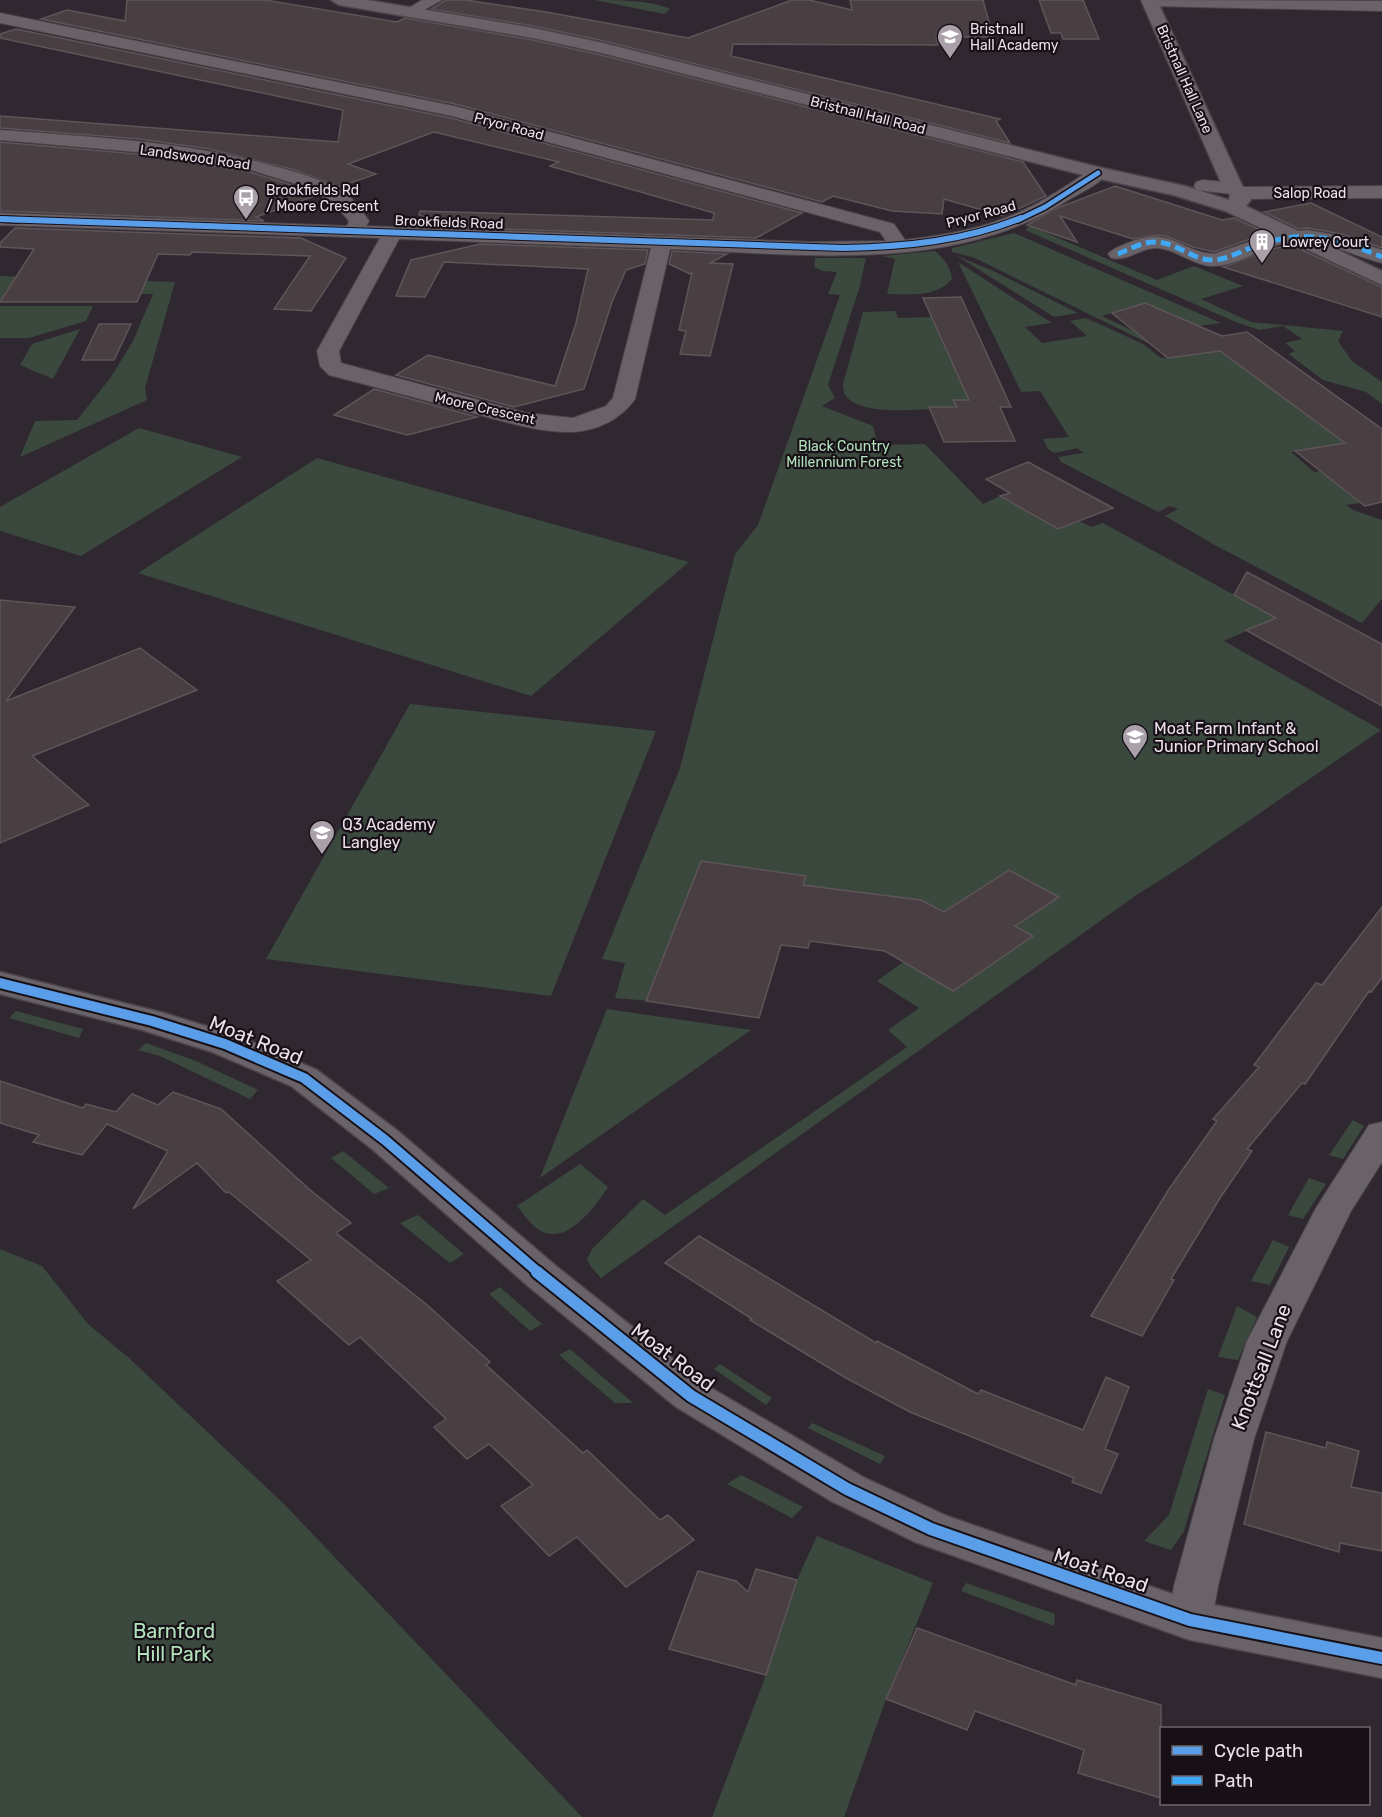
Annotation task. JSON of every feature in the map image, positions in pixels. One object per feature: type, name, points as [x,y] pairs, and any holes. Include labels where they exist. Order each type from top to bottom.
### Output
[{"type":"street","name":"Bristnall Hall Road","points":[[339,0],[533,33],[603,48],[1098,173],[1178,190],[1235,196],[1290,235],[1382,279]]},
{"type":"street","points":[[410,12],[434,0]]},
{"type":"street","points":[[1150,1],[1382,6]]},
{"type":"street","name":"Bristnall Hall Lane","points":[[1150,1],[1221,158],[1235,196]]},
{"type":"street","name":"Pryor Road","points":[[0,18],[454,111],[887,228],[894,236],[897,246],[971,234],[1026,216],[1098,173]]},
{"type":"street","name":"Landswood Road","points":[[0,135],[204,156],[275,170],[319,185],[340,196],[357,213],[359,221],[353,233]]},
{"type":"street","points":[[1178,190],[1203,186],[1218,176],[1221,158]]},
{"type":"street","name":"Salop Road","points":[[1203,186],[1235,196],[1382,192]]},
{"type":"street","name":"Brookfields Road","points":[[0,219],[662,243],[829,248],[897,246]]},
{"type":"street","name":"Moore Crescent","points":[[392,234],[328,351],[331,366],[337,370],[526,420],[573,425],[594,420],[614,411],[624,399],[662,243]]},
{"type":"street","points":[[1118,254],[1157,242],[1198,257],[1217,260],[1290,235],[1305,234],[1337,240],[1382,257]]},
{"type":"street","name":"Moat Road","points":[[0,984],[152,1021],[225,1044],[303,1078],[385,1140],[527,1264],[691,1396],[824,1477],[931,1529],[1190,1620],[1382,1658]]},
{"type":"street","name":"Knottsall Lane","points":[[1190,1620],[1196,1586],[1234,1439],[1267,1341],[1334,1208],[1382,1134]]},
{"type":"green space","points":[[595,0],[644,2],[670,9],[664,14]]},
{"type":"green space","points":[[1030,226],[1157,280],[1194,266],[1243,286],[1201,299],[1251,322],[1343,331],[1338,341],[1352,361],[1382,382],[1382,404],[1366,392],[1323,380],[1290,355],[1295,351],[1285,343],[1302,339],[1283,326],[1260,330],[1238,323],[1025,230]]},
{"type":"green space","points":[[1014,233],[1221,323],[1199,326],[1145,303],[1102,316],[1152,340],[1154,346],[975,258],[952,252],[952,248]]},
{"type":"green space","points":[[935,251],[950,271],[952,279],[946,285],[922,294],[887,294],[895,259],[882,256]]},
{"type":"green space","points":[[957,256],[989,269],[1078,313],[1054,317]]},
{"type":"green space","name":"Black Country Millennium Forest","points":[[815,258],[866,258],[860,286],[828,385],[835,398],[822,406],[873,426],[878,445],[925,444],[983,504],[1000,496],[1058,529],[1079,521],[1091,527],[1103,523],[1276,618],[1224,641],[1381,730],[1135,896],[601,1278],[587,1259],[593,1248],[643,1199],[665,1215],[907,1047],[888,1030],[919,1008],[877,981],[903,962],[953,991],[1033,936],[1015,926],[1058,897],[1009,870],[944,912],[921,900],[803,885],[806,876],[701,861],[650,1001],[615,998],[625,963],[602,959],[680,768],[735,554],[758,525],[840,295],[828,294],[837,272],[823,271],[814,267]]},
{"type":"green space","points":[[958,262],[1052,323],[1025,327],[1042,343],[1087,336],[1070,321],[1086,318],[1143,344],[1161,358],[1220,351],[1382,470],[1351,495],[1361,503],[1346,505],[1353,510],[1382,520],[1382,599],[1362,623],[1165,516],[1178,509],[1170,506],[1158,512],[1061,462],[1058,457],[1084,453],[1077,448],[1054,453],[1048,449],[1043,439],[1069,437],[1040,391],[1021,392]],"holes":[[[1310,449],[1334,469],[1314,472],[1291,452]]]},
{"type":"green space","points":[[0,276],[175,282],[145,388],[147,400],[20,457],[35,421],[77,420],[111,377],[133,341],[153,294],[106,294],[102,302],[83,302],[89,291],[7,291],[0,302]]},
{"type":"green space","points":[[0,306],[93,306],[86,321],[29,338],[0,338]]},
{"type":"green space","points":[[895,311],[898,318],[931,317],[969,400],[954,400],[957,407],[891,410],[857,404],[846,396],[843,384],[863,312]]},
{"type":"green space","points":[[80,329],[53,379],[20,365],[32,344]]},
{"type":"green space","points":[[139,428],[242,457],[81,556],[0,531],[0,507]]},
{"type":"green space","points":[[317,458],[689,562],[531,696],[138,573]]},
{"type":"green space","points":[[410,704],[656,731],[551,996],[266,959]]},
{"type":"green space","points":[[607,1009],[751,1030],[540,1178]]},
{"type":"green space","points":[[16,1011],[83,1029],[79,1038],[9,1018]]},
{"type":"green space","points":[[146,1043],[196,1061],[258,1090],[250,1099],[160,1056],[138,1050]]},
{"type":"green space","points":[[1353,1120],[1364,1126],[1343,1159],[1329,1155]]},
{"type":"green space","points":[[343,1151],[389,1188],[374,1194],[331,1158]]},
{"type":"green space","points":[[580,1164],[608,1187],[602,1196],[577,1224],[567,1230],[557,1234],[546,1233],[535,1227],[517,1206]]},
{"type":"green space","points":[[1309,1178],[1326,1184],[1303,1219],[1288,1215]]},
{"type":"green space","points":[[418,1215],[464,1254],[450,1263],[400,1223]]},
{"type":"green space","points":[[1273,1240],[1289,1247],[1270,1285],[1251,1281]]},
{"type":"green space","name":"Barnford Hill Park","points":[[0,1249],[42,1266],[88,1324],[129,1358],[285,1505],[582,1817],[0,1817]]},
{"type":"green space","points":[[500,1287],[542,1324],[530,1331],[489,1294]]},
{"type":"green space","points":[[1237,1306],[1257,1317],[1238,1360],[1218,1357]]},
{"type":"green space","points":[[570,1349],[633,1403],[615,1403],[559,1355]]},
{"type":"green space","points":[[720,1364],[772,1398],[766,1405],[714,1369]]},
{"type":"green space","points":[[1208,1389],[1225,1395],[1184,1531],[1171,1550],[1144,1541],[1169,1515]]},
{"type":"green space","points":[[812,1423],[885,1456],[880,1464],[808,1428]]},
{"type":"green space","points":[[741,1475],[803,1507],[792,1518],[727,1484]]},
{"type":"green space","points":[[817,1536],[933,1583],[886,1699],[844,1817],[712,1817],[766,1675],[797,1580]]},
{"type":"green space","points":[[966,1583],[1055,1614],[1054,1626],[961,1591]]},
{"type":"building","points":[[127,0],[265,0],[397,22],[405,18],[533,40],[601,55],[1023,162],[1046,196],[1003,216],[944,199],[942,214],[892,211],[833,196],[822,202],[455,104],[41,19],[67,10],[125,21]]},
{"type":"building","points":[[446,0],[465,0],[546,12],[688,38],[792,0],[809,0],[852,10],[850,0],[983,0],[993,37],[936,37],[938,45],[733,44],[731,56],[1000,119],[996,121],[1010,143],[604,41],[533,26],[431,9]]},
{"type":"building","points":[[1039,0],[1083,0],[1099,39],[1063,39],[1061,33],[1051,33]]},
{"type":"building","points":[[16,29],[451,118],[802,213],[756,238],[448,227],[419,215],[420,211],[713,220],[714,213],[550,166],[559,162],[434,132],[348,164],[376,174],[339,187],[295,170],[209,149],[140,139],[0,128],[0,116],[338,142],[343,110],[0,38],[0,34]]},
{"type":"building","points":[[0,142],[137,154],[250,172],[295,186],[315,196],[256,217],[264,221],[0,211]]},
{"type":"building","points":[[1115,186],[1222,220],[1234,218],[1267,233],[1214,252],[1193,247],[1166,236],[1156,235],[1133,239],[1060,216],[1077,242],[1027,225],[1055,209]]},
{"type":"building","points":[[1311,203],[1382,237],[1382,248],[1342,234],[1307,228],[1299,229],[1264,212]]},
{"type":"building","points":[[15,228],[301,238],[346,258],[311,311],[274,309],[310,256],[192,252],[190,255],[158,254],[137,302],[0,302],[34,249],[0,247],[0,243]]},
{"type":"building","points":[[480,244],[648,250],[645,264],[626,270],[612,302],[584,389],[514,407],[396,375],[428,355],[555,386],[576,323],[588,269],[444,262],[425,297],[396,296],[411,260]]},
{"type":"building","points":[[1291,245],[1382,287],[1382,317],[1223,267],[1272,249]]},
{"type":"building","points":[[672,251],[727,254],[710,263],[733,264],[710,356],[680,354],[686,331],[679,330],[692,273],[669,264]]},
{"type":"building","points":[[961,297],[1011,407],[1000,407],[1015,441],[944,442],[929,407],[957,407],[953,400],[969,400],[923,298]]},
{"type":"building","points":[[1145,303],[1222,336],[1247,332],[1382,429],[1382,502],[1365,506],[1295,451],[1345,443],[1220,351],[1168,358],[1112,313]]},
{"type":"building","points":[[99,324],[131,324],[114,360],[82,360]]},
{"type":"building","points":[[374,389],[477,417],[407,435],[334,415]]},
{"type":"building","points":[[1028,462],[1113,508],[1058,529],[1000,496],[1010,493],[986,479]]},
{"type":"building","points":[[1247,572],[1382,644],[1382,706],[1246,630],[1276,618],[1234,595]]},
{"type":"building","points":[[0,600],[75,607],[6,701],[140,648],[197,690],[32,756],[89,805],[0,843]]},
{"type":"building","points":[[701,861],[806,876],[803,885],[921,900],[944,912],[1009,870],[1059,897],[1015,926],[1033,936],[953,991],[885,951],[810,941],[808,948],[781,945],[759,1018],[646,1001]]},
{"type":"building","points":[[1382,907],[1382,978],[1371,992],[1369,991],[1305,1084],[1302,1083],[1247,1149],[1252,1151],[1220,1198],[1171,1279],[1174,1280],[1142,1336],[1091,1316],[1169,1189],[1217,1121],[1213,1119],[1259,1067],[1254,1065],[1316,983],[1322,985]]},
{"type":"building","points":[[0,1081],[83,1108],[86,1104],[116,1112],[132,1094],[158,1105],[173,1092],[221,1109],[309,1189],[351,1223],[336,1233],[426,1304],[490,1362],[486,1365],[583,1453],[587,1450],[660,1520],[668,1515],[694,1540],[626,1587],[577,1537],[549,1556],[501,1506],[533,1485],[489,1444],[467,1459],[434,1427],[446,1419],[360,1337],[349,1345],[277,1281],[311,1260],[229,1192],[226,1193],[197,1163],[133,1209],[168,1151],[107,1124],[82,1155],[33,1142],[39,1135],[0,1123]]},
{"type":"building","points":[[699,1236],[876,1343],[877,1341],[978,1394],[981,1390],[1083,1430],[1106,1377],[1129,1387],[1105,1449],[1118,1454],[1101,1493],[1072,1482],[1074,1478],[910,1412],[846,1378],[750,1320],[752,1319],[665,1263]]},
{"type":"building","points":[[1266,1432],[1326,1448],[1327,1442],[1359,1451],[1351,1487],[1382,1493],[1382,1551],[1340,1543],[1339,1552],[1244,1524]]},
{"type":"building","points":[[756,1569],[797,1580],[766,1675],[669,1649],[698,1571],[736,1581],[748,1592]]},
{"type":"building","points":[[917,1628],[1076,1685],[1077,1680],[1161,1705],[1160,1798],[1078,1773],[1084,1750],[975,1711],[967,1730],[886,1699]]},
{"type":"marked path","points":[[1118,254],[1143,244],[1158,242],[1200,258],[1214,260],[1276,240],[1292,236],[1307,236],[1350,244],[1382,257]]},
{"type":"cycle path","points":[[0,219],[782,247],[875,247],[938,242],[998,227],[1045,207],[1098,173]]},
{"type":"cycle path","points":[[0,983],[152,1021],[225,1044],[304,1078],[385,1140],[542,1276],[691,1396],[847,1489],[931,1529],[1190,1620],[1382,1658]]},
{"type":"place","name":"Bristnall Hall Academy","points":[[950,60]]},
{"type":"place","name":"Brookfields Rd / Moore Crescent","points":[[246,221]]},
{"type":"place","name":"Lowrey Court","points":[[1262,265]]},
{"type":"place","name":"Moat Farm Infant & Junior Primary School","points":[[1135,760]]},
{"type":"place","name":"Q3 Academy Langley","points":[[322,856]]}]
